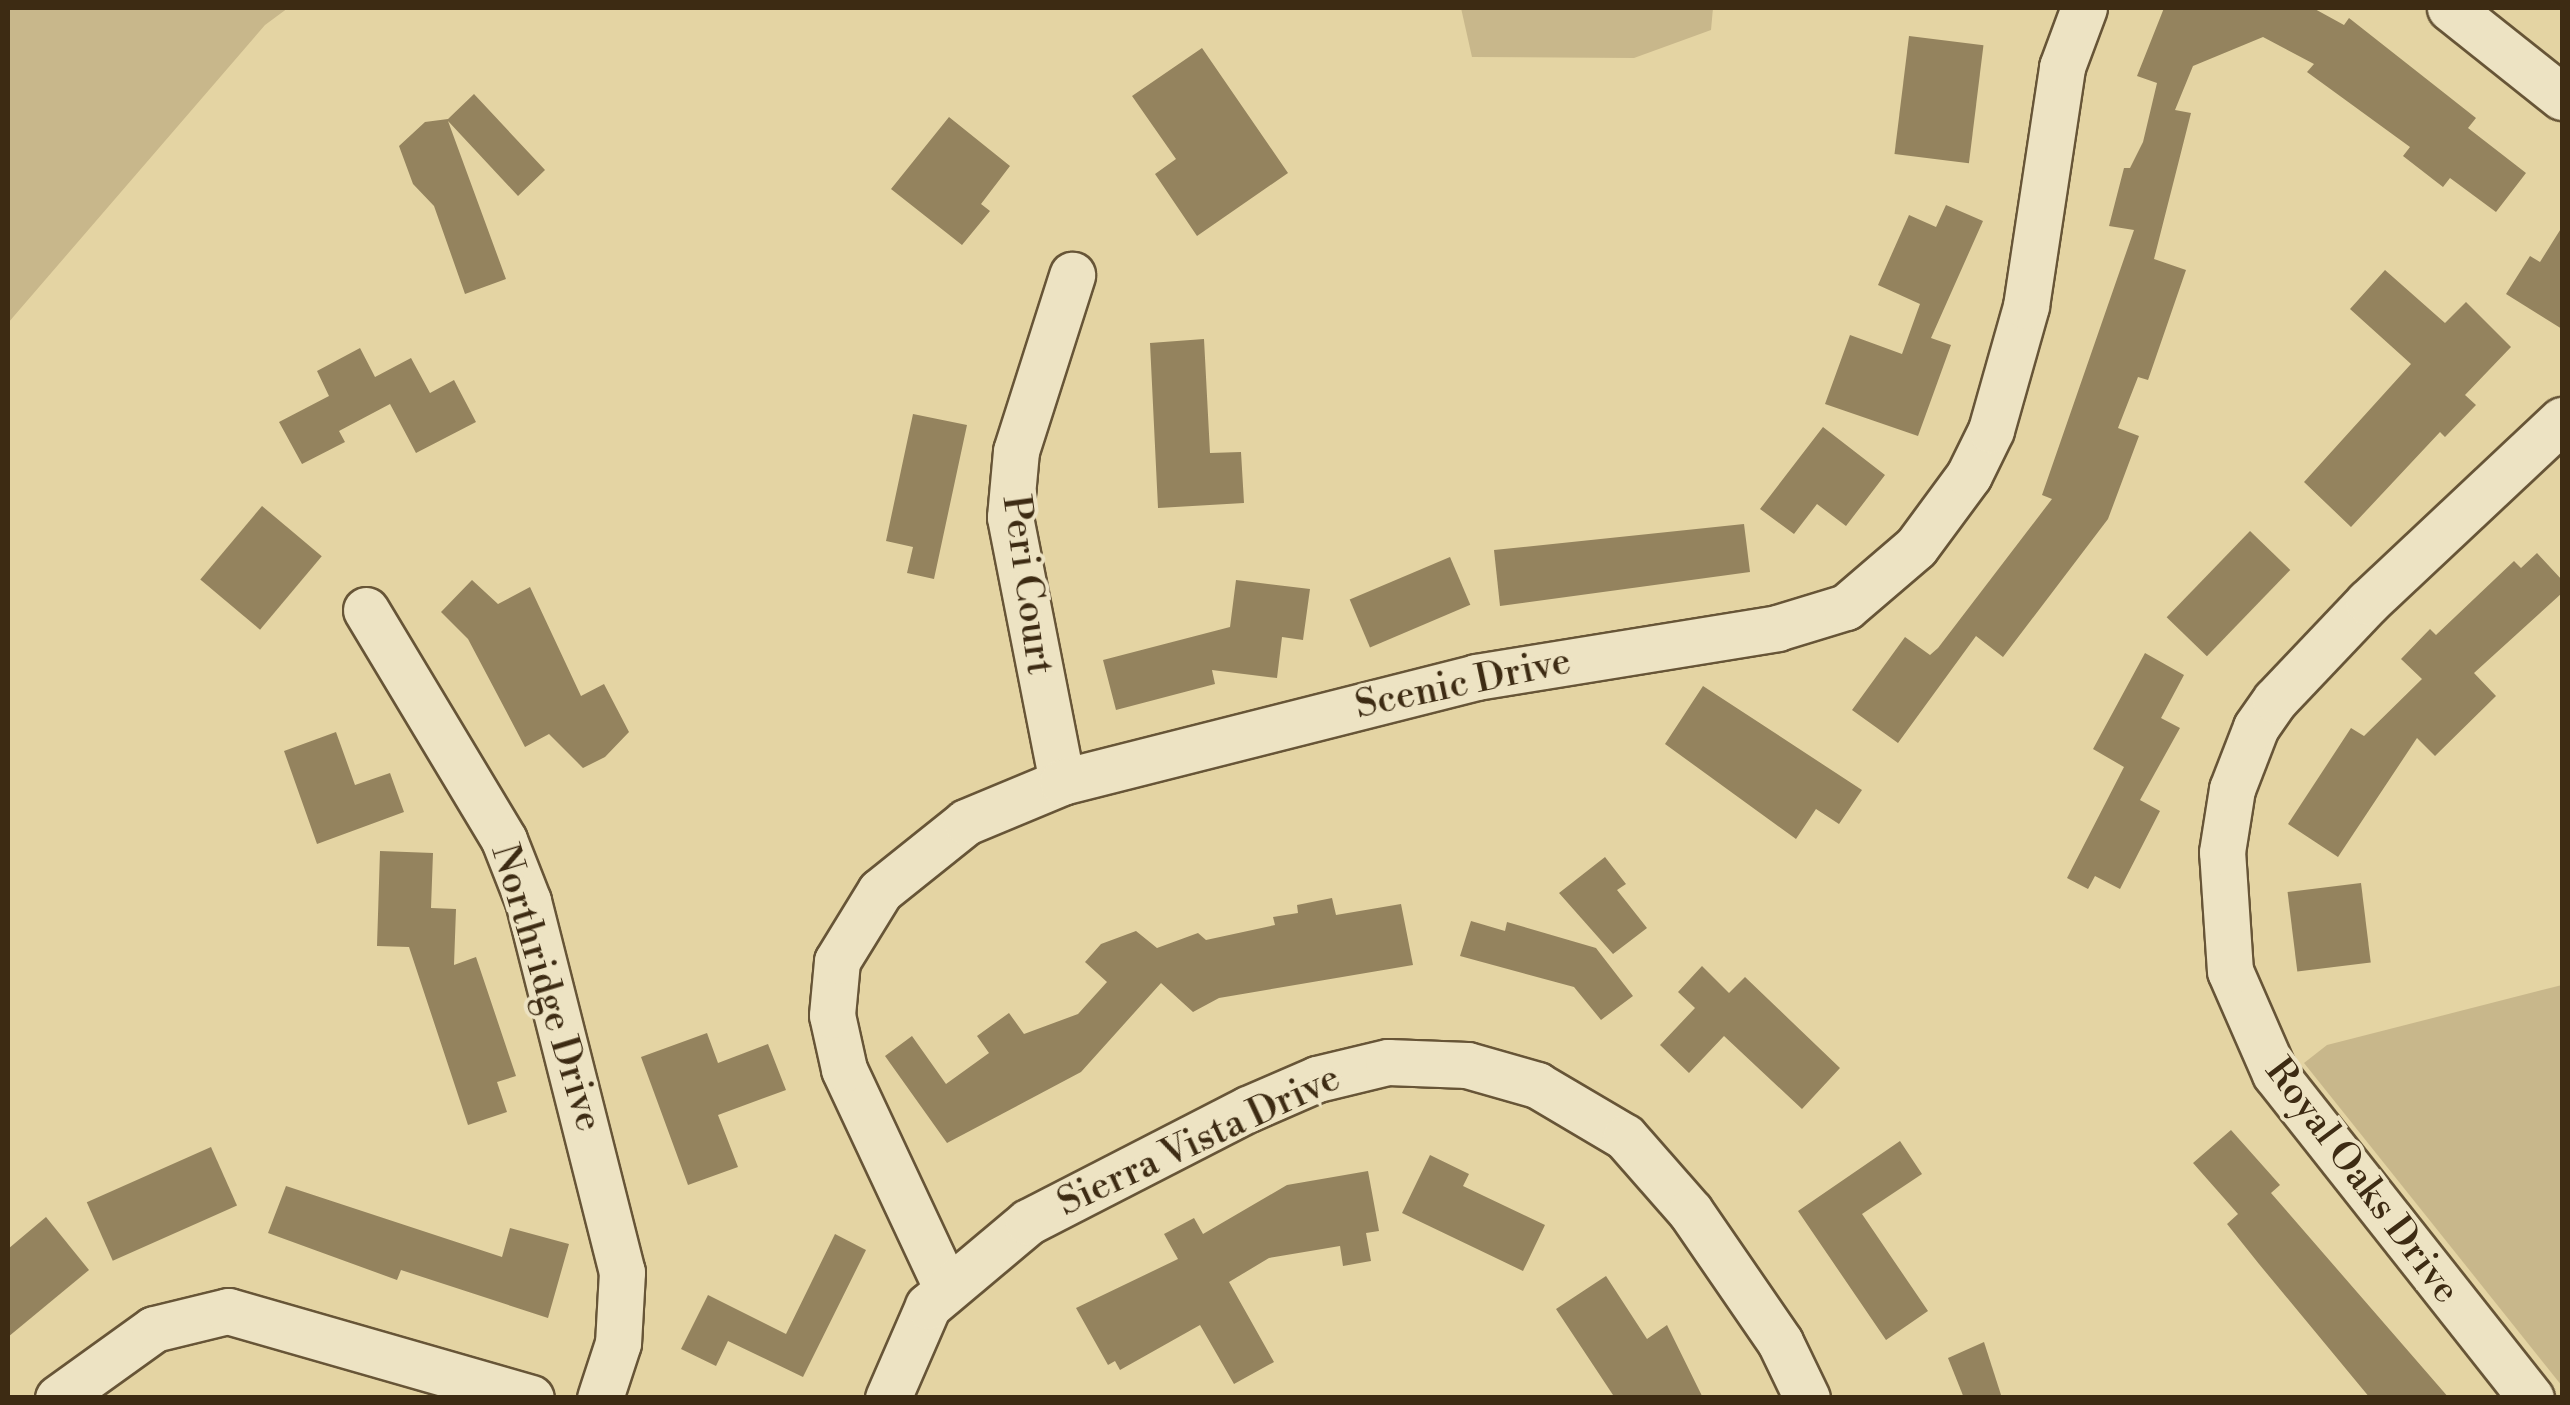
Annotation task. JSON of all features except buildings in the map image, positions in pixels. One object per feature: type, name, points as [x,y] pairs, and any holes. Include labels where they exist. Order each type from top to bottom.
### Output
[{"type":"street","name":"Scenic Drive","points":[[945,1285],[844,1068],[832,1016],[837,961],[864,912],[908,864],[966,822],[1062,782],[1476,677],[1777,628],[1846,607],[1916,547],[1969,474],[1991,430],[2026,306],[2062,67],[2084,8]]},
{"type":"street","points":[[2450,8],[2562,97]]},
{"type":"street","name":"Peri Court","points":[[1062,782],[1010,517],[1016,450],[1072,275]]},
{"type":"street","name":"Royal Oaks Drive","points":[[2531,1398],[2275,1074],[2230,971],[2222,852],[2232,790],[2256,727],[2276,700],[2368,602],[2562,420]]},
{"type":"street","name":"Northridge Drive","points":[[366,610],[504,840],[528,902],[622,1272],[618,1343],[600,1398]]},
{"type":"street","name":"Sierra Vista Drive","points":[[888,1398],[928,1306],[945,1285],[1028,1222],[1317,1079],[1388,1062],[1466,1065],[1557,1093],[1602,1119],[1652,1163],[1780,1342],[1808,1398]]},
{"type":"street","points":[[58,1398],[100,1362],[154,1329],[228,1312],[531,1398]]},
{"type":"shaded area","points":[[8,8],[288,8],[265,25],[8,323]]},
{"type":"shaded area","points":[[1461,8],[1713,8],[1711,30],[1634,58],[1472,57]]},
{"type":"shaded area","points":[[2562,985],[2562,1386],[2304,1063],[2327,1045]]}]
